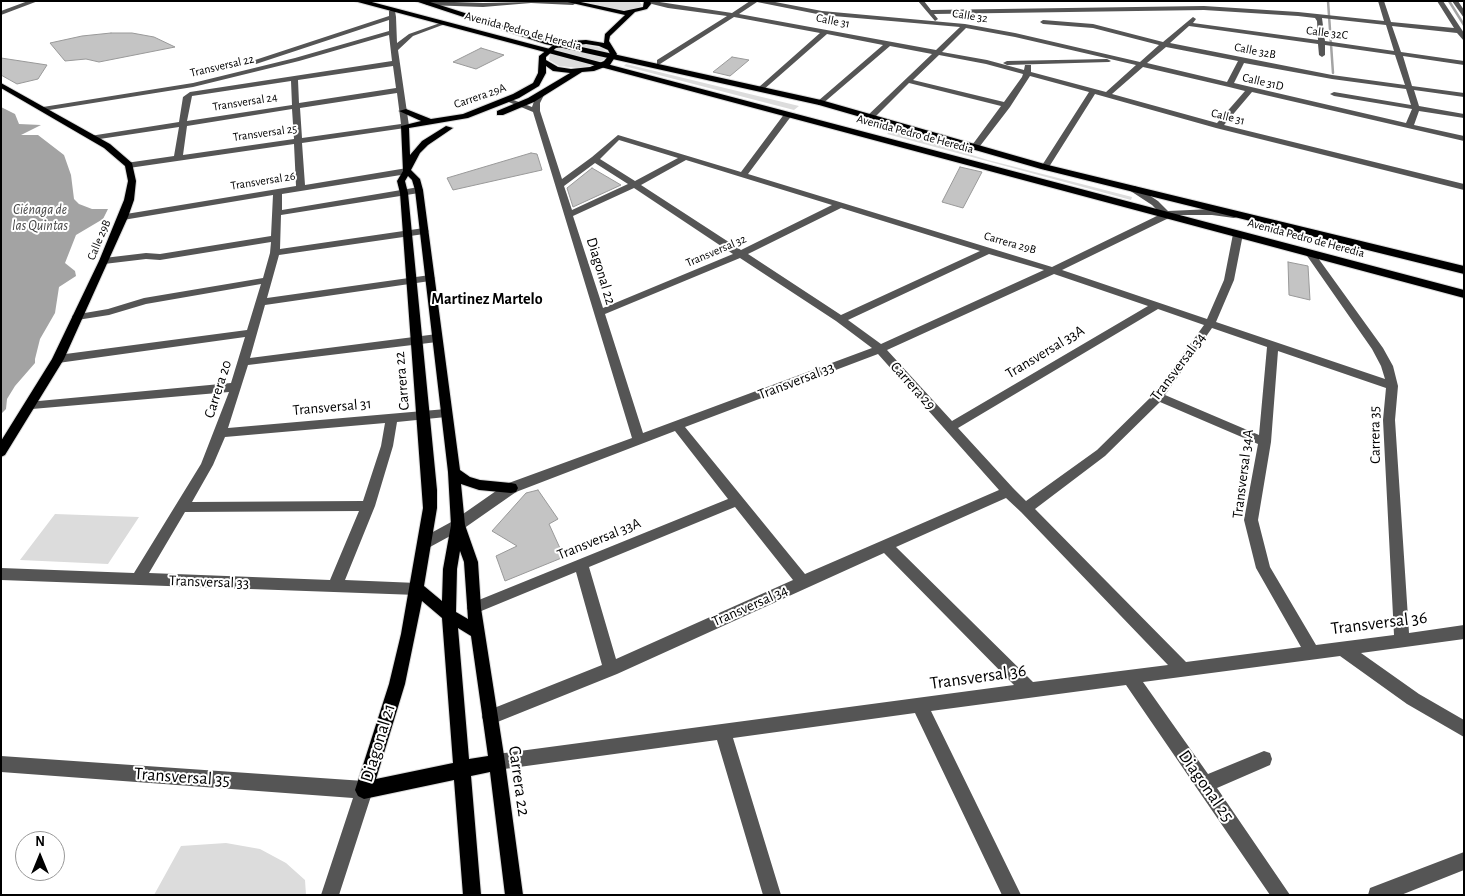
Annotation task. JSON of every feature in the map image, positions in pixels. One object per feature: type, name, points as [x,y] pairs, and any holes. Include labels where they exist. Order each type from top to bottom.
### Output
[{"type":"highway","name":"Avenida Pedro de Heredia","points":[[358,1],[393,14],[491,37],[543,57],[602,66],[635,74],[1464,294]]},
{"type":"highway","name":"Avenida Pedro de Heredia","points":[[423,2],[506,29],[821,103],[1045,167],[1464,270]]},
{"type":"highway","points":[[613,53],[695,69],[740,84]]},
{"type":"highway","points":[[591,69],[635,74]]},
{"type":"highway","points":[[1146,209],[1150,224]]},
{"type":"main road","points":[[570,2],[610,10],[632,12],[642,10],[647,6],[647,2]]},
{"type":"main road","points":[[607,24],[610,10]]},
{"type":"main road","points":[[613,53],[606,41],[607,35],[632,12]]},
{"type":"main road","points":[[596,34],[568,43],[543,57],[556,69],[579,70],[602,66],[613,53]]},
{"type":"main road","points":[[568,43],[594,42],[613,53]]},
{"type":"main road","name":"Carrera 29A","points":[[408,132],[481,111],[508,100],[536,84],[541,75],[543,57]]},
{"type":"main road","name":"Carrera 29A","points":[[428,132],[491,116],[520,105],[540,95],[579,70]]},
{"type":"main road","points":[[1,85],[93,138],[120,156],[129,165]]},
{"type":"main road","points":[[403,111],[417,118],[441,121]]},
{"type":"main road","name":"Carrera 29A","points":[[407,171],[416,152],[430,139],[449,128]]},
{"type":"main road","name":"Carrera 22","points":[[408,132],[407,171],[401,181],[404,193],[430,490],[425,543],[417,589]]},
{"type":"main road","name":"Calle 29B","points":[[1,452],[58,359],[104,261],[129,200],[132,181],[129,165]]},
{"type":"main road","name":"Carrera 22","points":[[407,171],[416,179],[419,190],[454,472],[458,525],[450,569],[449,614],[472,895]]},
{"type":"main road","points":[[454,472],[465,480],[479,485],[512,488]]},
{"type":"main road","name":"Carrera 22","points":[[458,525],[471,562],[474,608],[498,762],[514,895]]},
{"type":"main road","points":[[417,589],[449,614],[478,633]]},
{"type":"main road","name":"Diagonal 21","points":[[364,790],[397,684],[417,589]]},
{"type":"main road","points":[[364,790],[498,762]]},
{"type":"street","points":[[1,13],[35,1]]},
{"type":"street","points":[[660,62],[755,1]]},
{"type":"street","name":"Calle 32","points":[[759,1],[820,10],[965,26],[1058,45]]},
{"type":"street","points":[[921,1],[938,23]]},
{"type":"street","points":[[1027,1],[1048,30]]},
{"type":"street","points":[[1381,1],[1416,108],[1409,126]]},
{"type":"street","points":[[1440,1],[1464,39]]},
{"type":"street","points":[[1455,1],[1464,16]]},
{"type":"street","points":[[423,2],[483,5],[570,2]]},
{"type":"street","name":"Calle 31","points":[[647,2],[827,31],[987,62],[1219,126],[1464,187]]},
{"type":"street","points":[[930,12],[1204,8],[1334,18],[1459,31]]},
{"type":"street","points":[[1106,96],[1204,8]]},
{"type":"street","points":[[1078,9],[1093,26]]},
{"type":"street","name":"Calle 31","points":[[642,10],[689,10],[734,15]]},
{"type":"street","points":[[253,70],[246,65],[393,14]]},
{"type":"street","name":"Carrera 22","points":[[393,14],[394,50],[408,132]]},
{"type":"street","points":[[1319,17],[1328,45],[1322,55]]},
{"type":"street","name":"Calle 32B","points":[[1043,22],[1093,26],[1164,44],[1332,77],[1464,95]]},
{"type":"street","points":[[394,50],[404,40],[421,30],[442,24]]},
{"type":"street","name":"Calle 32C","points":[[1188,24],[1464,63]]},
{"type":"street","points":[[870,116],[965,26]]},
{"type":"street","points":[[762,89],[827,31]]},
{"type":"street","points":[[297,60],[393,32]]},
{"type":"street","points":[[1053,37],[1058,45]]},
{"type":"street","points":[[384,44],[404,40]]},
{"type":"street","points":[[821,103],[889,43]]},
{"type":"street","name":"Calle 31D","points":[[1058,45],[1464,139]]},
{"type":"street","name":"Transversal 22","points":[[43,109],[193,85],[297,60],[303,63],[366,48]]},
{"type":"street","points":[[1056,62],[1070,48]]},
{"type":"street","points":[[1229,85],[1242,60]]},
{"type":"street","name":"Calle 31","points":[[987,62],[1131,62]]},
{"type":"street","points":[[178,158],[186,97],[190,94],[396,63]]},
{"type":"street","points":[[974,148],[1007,105],[1027,74],[1029,63]]},
{"type":"street","points":[[294,78],[301,188]]},
{"type":"street","points":[[908,81],[1007,105]]},
{"type":"street","name":"Transversal 24","points":[[93,138],[400,90]]},
{"type":"street","points":[[1219,126],[1250,90]]},
{"type":"street","points":[[1045,167],[1093,92]]},
{"type":"street","points":[[1334,94],[1464,116]]},
{"type":"street","points":[[508,100],[536,111],[536,103],[540,95]]},
{"type":"street","name":"Diagonal 22","points":[[536,111],[638,440]]},
{"type":"street","points":[[743,176],[788,115]]},
{"type":"street","name":"Transversal 25","points":[[129,165],[298,141],[408,132]]},
{"type":"street","name":"Carrera 29B","points":[[596,159],[618,137],[1053,270],[1392,386]]},
{"type":"street","points":[[568,215],[684,158]]},
{"type":"street","points":[[559,185],[596,159]]},
{"type":"street","name":"Carrera 29","points":[[596,159],[840,319],[880,349],[1008,492],[1026,508],[1183,670]]},
{"type":"street","name":"Transversal 26","points":[[123,217],[407,171]]},
{"type":"street","points":[[1132,188],[1156,203],[1168,216]]},
{"type":"street","points":[[278,213],[419,190]]},
{"type":"street","name":"Carrera 20","points":[[138,579],[207,465],[220,433],[244,362],[275,253],[278,192]]},
{"type":"street","name":"Transversal 32","points":[[599,313],[741,254],[840,205]]},
{"type":"street","name":"Transversal 33","points":[[425,543],[458,525],[512,488],[880,349],[1174,212],[1194,211],[1254,218]]},
{"type":"street","points":[[275,253],[424,231]]},
{"type":"street","name":"Transversal 34","points":[[1026,508],[1101,453],[1158,398],[1210,324],[1229,280],[1238,234]]},
{"type":"street","points":[[104,261],[146,256],[160,257],[277,238]]},
{"type":"street","points":[[840,319],[987,251]]},
{"type":"street","name":"Carrera 35","points":[[1310,253],[1377,348],[1387,366],[1392,386],[1389,420],[1402,640]]},
{"type":"street","points":[[261,302],[430,278]]},
{"type":"street","points":[[77,317],[109,312],[144,301],[268,280]]},
{"type":"street","name":"Transversal 33A","points":[[950,427],[1156,306]]},
{"type":"street","points":[[58,359],[252,333]]},
{"type":"street","points":[[244,362],[437,338]]},
{"type":"street","name":"Transversal 34A","points":[[1272,345],[1265,442],[1251,520],[1263,568],[1312,652]]},
{"type":"street","points":[[32,404],[236,387]]},
{"type":"street","points":[[1158,398],[1265,442]]},
{"type":"street","name":"Transversal 31","points":[[220,433],[446,413]]},
{"type":"street","points":[[335,586],[368,506],[387,446],[392,418]]},
{"type":"street","points":[[678,425],[736,501],[803,582]]},
{"type":"street","name":"Transversal 34","points":[[490,717],[611,669],[1008,492]]},
{"type":"street","name":"Transversal 33A","points":[[474,608],[736,501]]},
{"type":"street","points":[[182,507],[368,506]]},
{"type":"street","points":[[886,546],[1030,690]]},
{"type":"street","points":[[581,564],[611,669]]},
{"type":"street","name":"Transversal 33","points":[[1,574],[417,589]]},
{"type":"street","name":"Transversal 36","points":[[498,762],[1464,632]]},
{"type":"street","points":[[1342,648],[1413,699],[1464,729]]},
{"type":"street","name":"Diagonal 25","points":[[1130,677],[1281,895]]},
{"type":"street","points":[[919,705],[1012,895]]},
{"type":"street","points":[[723,731],[772,895]]},
{"type":"street","points":[[1205,784],[1264,759]]},
{"type":"street","name":"Transversal 35","points":[[1,764],[364,790]]},
{"type":"street","name":"Diagonal 21","points":[[330,895],[364,790]]},
{"type":"street","points":[[1377,895],[1464,860]]},
{"type":"shaded area","points":[[576,1],[639,1],[642,5],[637,9],[625,11]]},
{"type":"shaded area","points":[[583,44],[602,48],[606,51],[608,57],[594,65],[579,68],[559,66],[549,60],[550,54],[556,49]]},
{"type":"shaded area","points":[[626,64],[799,106],[794,110],[624,66]]},
{"type":"shaded area","points":[[891,130],[988,160],[1132,197],[1131,200],[887,134]]},
{"type":"shaded area","points":[[55,514],[139,517],[108,564],[20,560]]},
{"type":"shaded area","points":[[226,843],[260,849],[286,863],[305,880],[306,895],[154,895],[181,846]]},
{"type":"water","name":"Ciénaga de las Quintas","points":[[1,107],[15,114],[19,124],[41,125],[21,135],[38,135],[64,155],[71,175],[74,199],[79,204],[92,209],[108,209],[103,219],[76,235],[65,263],[75,271],[76,276],[59,287],[55,313],[40,339],[35,363],[15,386],[7,399],[6,409],[1,414]]},
{"type":"building","points":[[132,33],[154,37],[175,47],[99,62],[86,59],[65,61],[50,43],[82,36]]},
{"type":"building","points":[[481,48],[504,55],[476,69],[453,62]]},
{"type":"building","points":[[732,57],[749,60],[730,76],[713,72]]},
{"type":"building","points":[[1,58],[47,65],[38,79],[17,84],[1,75]]},
{"type":"building","points":[[531,153],[537,154],[542,170],[453,190],[447,178]]},
{"type":"building","points":[[960,167],[982,172],[963,208],[942,202]]},
{"type":"building","points":[[592,168],[621,185],[573,207],[567,188]]},
{"type":"building","points":[[1288,262],[1308,266],[1310,300],[1289,295]]},
{"type":"building","points":[[538,490],[558,519],[549,524],[564,557],[505,581],[496,556],[517,546],[492,531],[526,493]]},
{"type":"waterway","points":[[1328,1],[1333,73]]},
{"type":"waterway","points":[[1449,1],[1464,25]]},
{"type":"district","name":"Martinez Martelo","points":[[487,299]]}]
